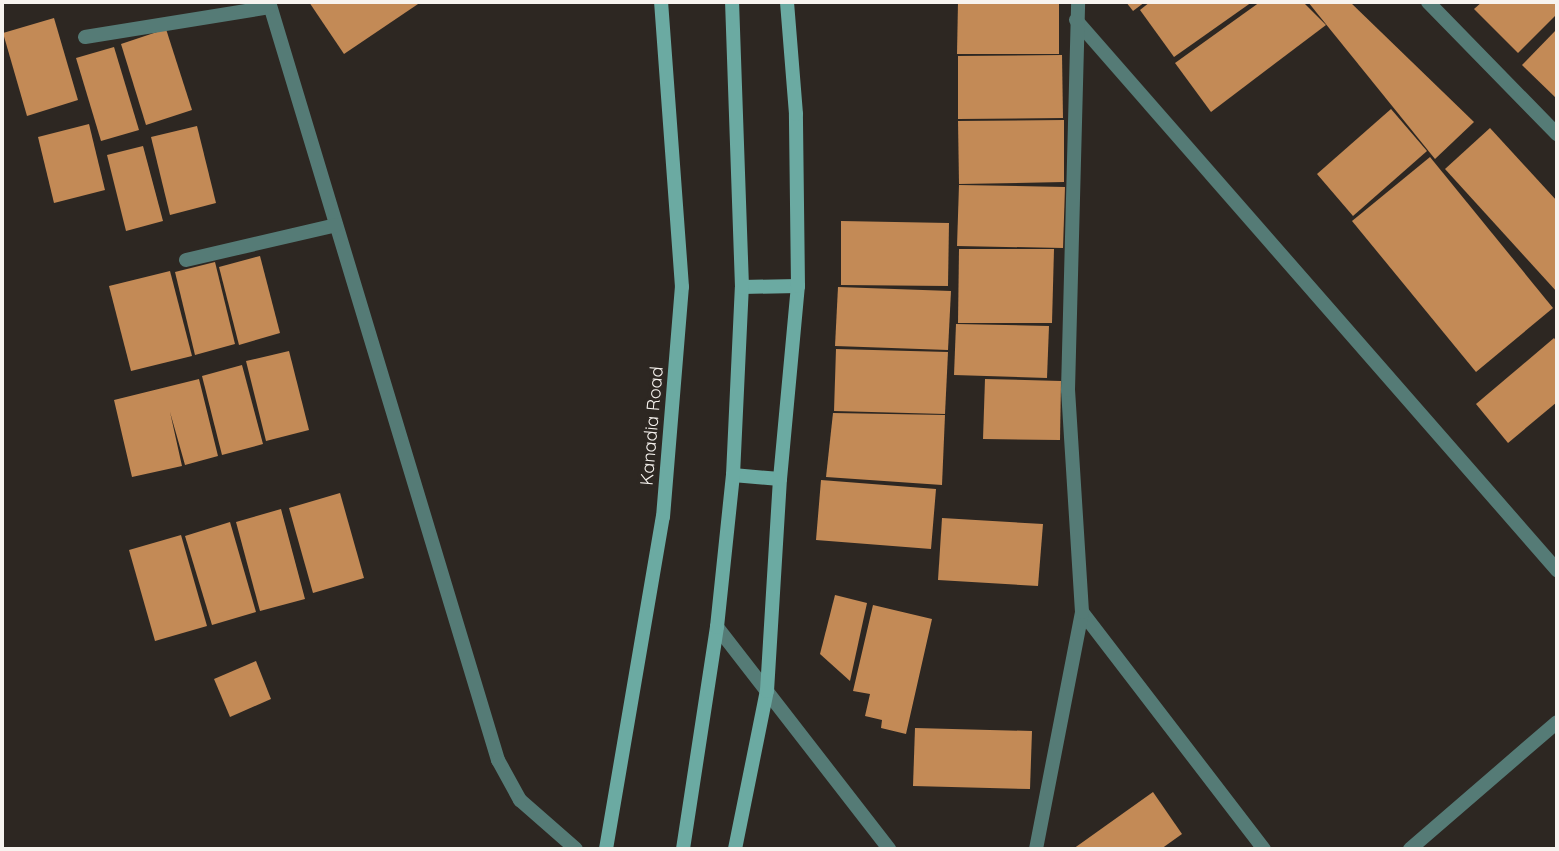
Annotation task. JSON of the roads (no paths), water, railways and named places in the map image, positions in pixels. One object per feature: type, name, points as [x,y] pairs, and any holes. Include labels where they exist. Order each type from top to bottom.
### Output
[{"type":"main road","name":"Kanadia Road","points":[[606,849],[663,517],[682,287],[660,2]]},
{"type":"main road","points":[[683,849],[717,627],[733,475],[742,287],[732,2]]},
{"type":"main road","points":[[735,849],[767,691],[780,479],[797,286],[796,114],[787,2]]},
{"type":"main road","points":[[742,287],[797,286]]},
{"type":"main road","points":[[733,475],[780,479]]},
{"type":"street","points":[[1036,849],[1082,612],[1068,390],[1078,2]]},
{"type":"street","points":[[85,37],[270,4],[498,760],[520,800],[576,849]]},
{"type":"street","points":[[1437,4],[1557,134]]},
{"type":"street","points":[[1076,20],[1557,570]]},
{"type":"street","points":[[186,260],[336,225]]},
{"type":"street","points":[[1082,612],[1264,849]]},
{"type":"street","points":[[717,627],[888,849]]},
{"type":"street","points":[[1410,849],[1557,722]]}]
